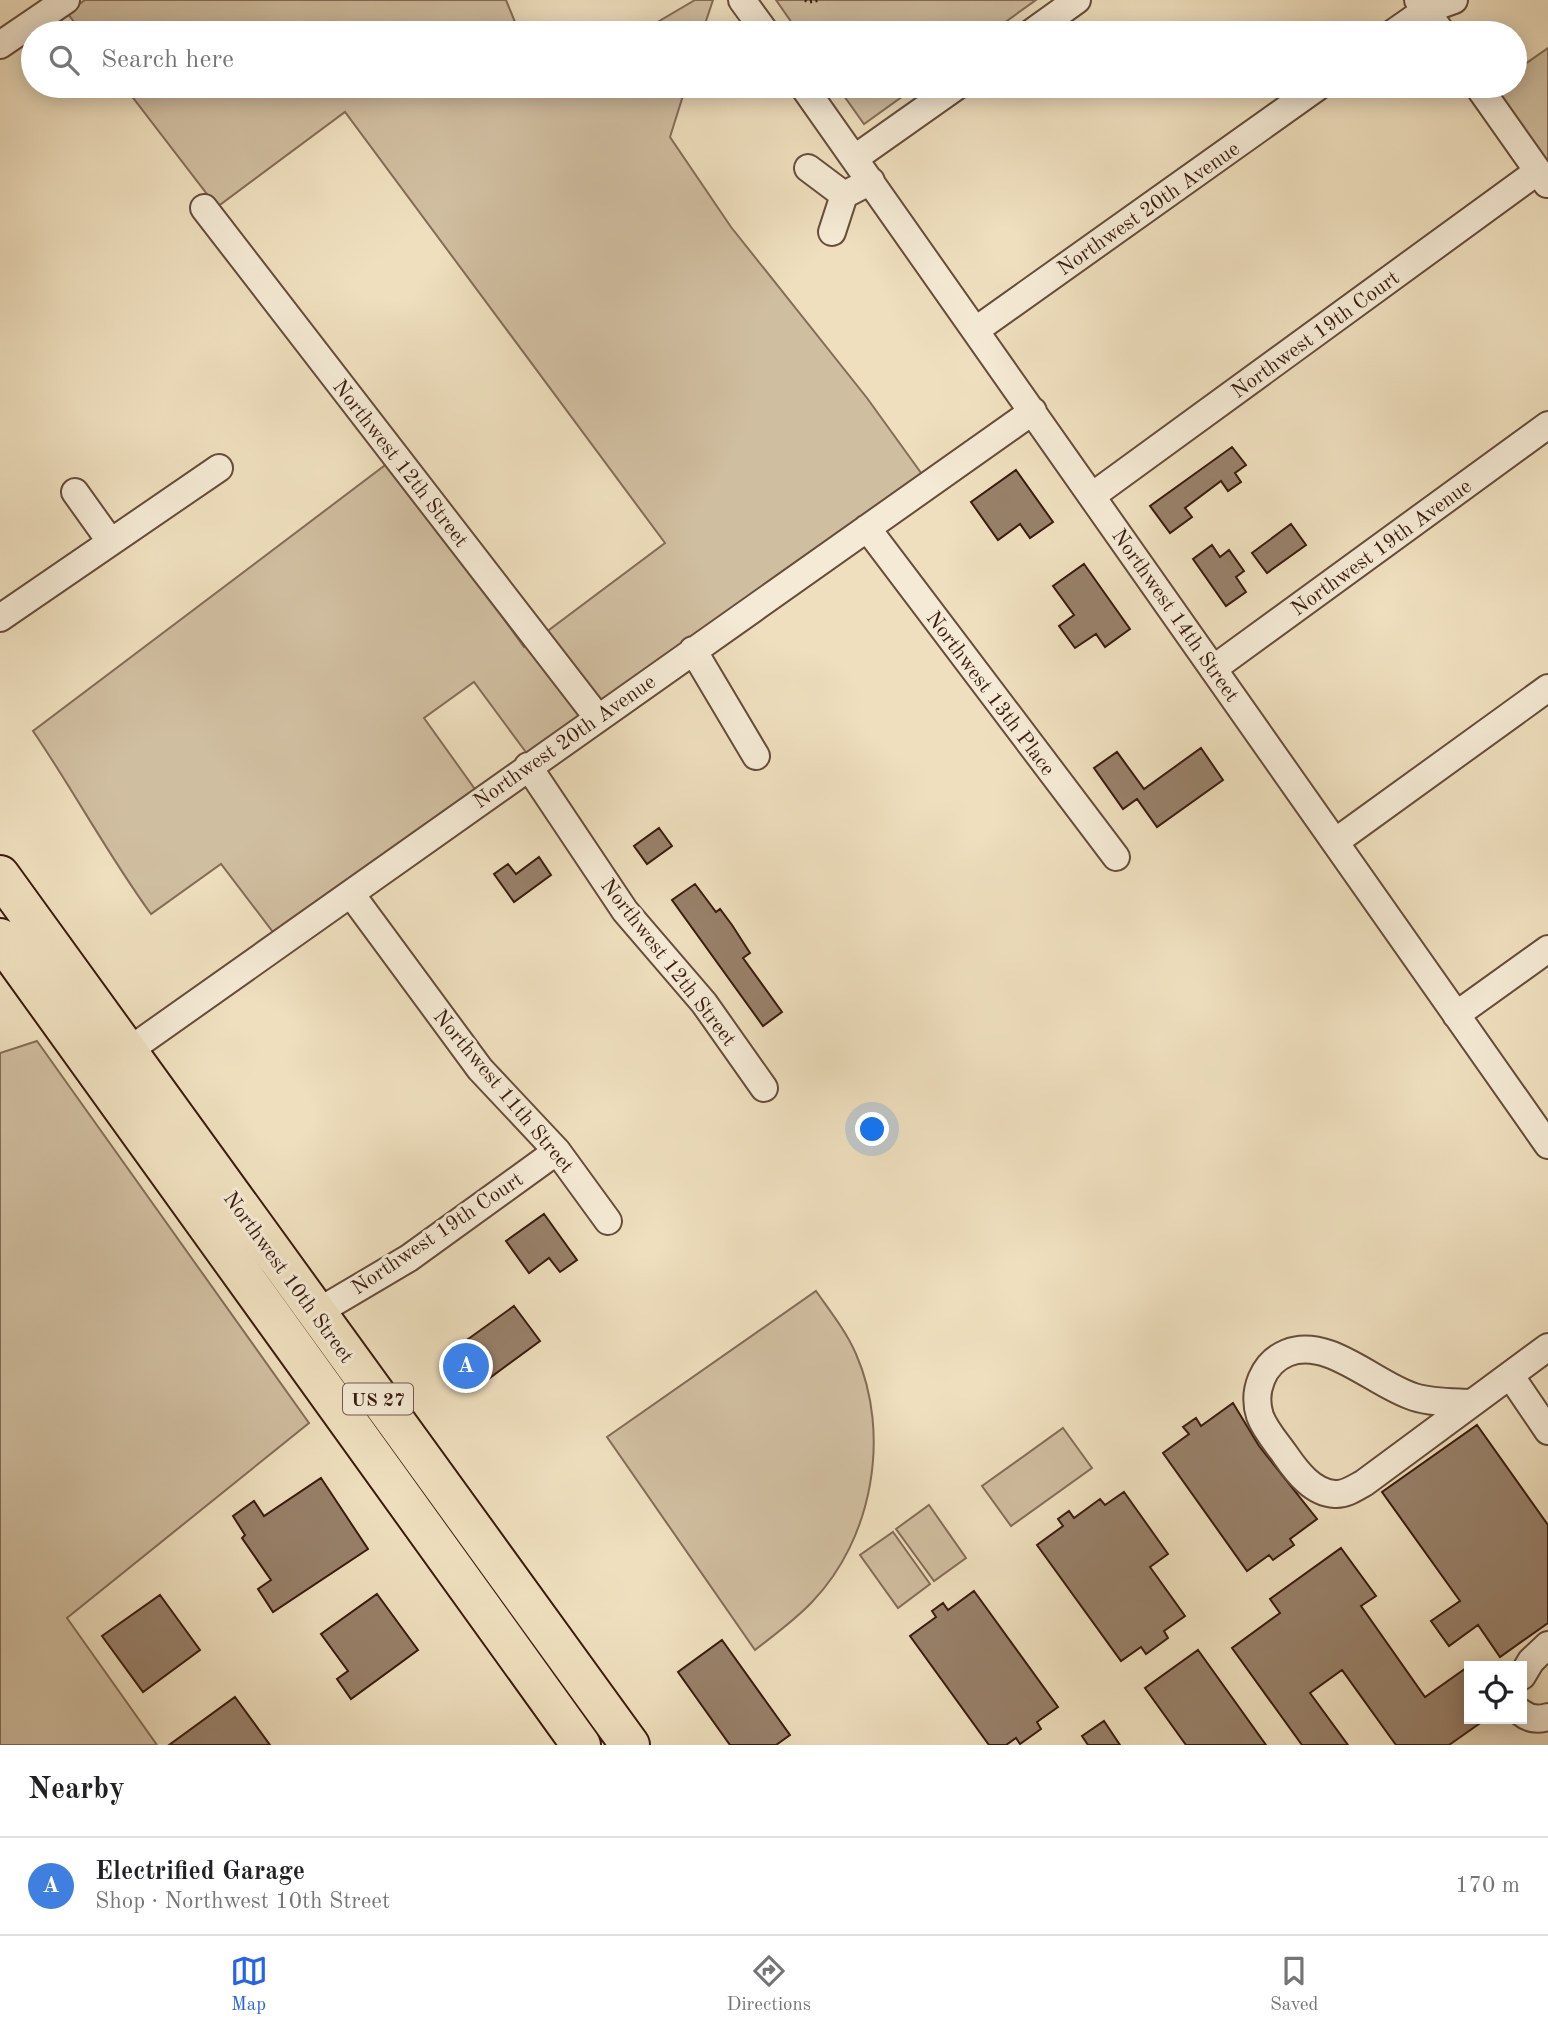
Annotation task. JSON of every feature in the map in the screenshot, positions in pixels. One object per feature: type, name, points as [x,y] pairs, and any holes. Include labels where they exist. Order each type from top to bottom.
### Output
[{"type":"highway","name":"Northwest 10th Street","points":[[0,875],[112,1062],[345,1417],[581,1745]]},
{"type":"highway","name":"Northwest 10th Street","points":[[0,938],[112,1062],[316,1313],[630,1745]]},
{"type":"highway","points":[[345,1417],[375,1395]]},
{"type":"street","points":[[742,0],[757,21]]},
{"type":"street","points":[[1048,21],[1077,0]]},
{"type":"street","points":[[1405,21],[1422,5],[1454,0]]},
{"type":"street","points":[[32,21],[54,4]]},
{"type":"street","points":[[1422,5],[1433,21]]},
{"type":"street","points":[[0,45],[21,29]]},
{"type":"street","name":"Northwest 14th Street","points":[[812,98],[1548,1145]]},
{"type":"street","points":[[855,159],[940,98]]},
{"type":"street","name":"Northwest 20th Avenue","points":[[976,330],[1302,98]]},
{"type":"street","points":[[1486,98],[1543,179]]},
{"type":"street","points":[[808,167],[844,195]]},
{"type":"street","name":"Northwest 19th Court","points":[[1092,496],[1543,179]]},
{"type":"street","points":[[832,232],[844,195],[871,181]]},
{"type":"street","name":"Northwest 12th Street","points":[[204,208],[598,719]]},
{"type":"street","name":"Northwest 20th Avenue","points":[[112,1062],[1032,411]]},
{"type":"street","name":"Northwest 19th Avenue","points":[[1213,668],[1548,425]]},
{"type":"street","points":[[0,618],[219,468]]},
{"type":"street","points":[[75,492],[110,541]]},
{"type":"street","name":"Northwest 13th Place","points":[[867,528],[1116,857]]},
{"type":"street","points":[[693,650],[756,756]]},
{"type":"street","points":[[1335,842],[1548,688]]},
{"type":"street","name":"Northwest 12th Street","points":[[528,766],[625,911],[704,1003],[764,1088]]},
{"type":"street","name":"Northwest 11th Street","points":[[351,894],[480,1069],[557,1151],[608,1221]]},
{"type":"street","points":[[1456,1015],[1548,949]]},
{"type":"street","name":"Northwest 19th Court","points":[[316,1313],[409,1258],[557,1151]]},
{"type":"street","points":[[1472,1403],[1414,1397],[1387,1385],[1339,1357],[1305,1349],[1288,1352],[1266,1369],[1260,1381],[1258,1397],[1260,1415],[1267,1430],[1299,1474],[1312,1485],[1336,1494],[1364,1483],[1548,1347]]},
{"type":"street","points":[[1510,1375],[1548,1431]]},
{"type":"street","points":[[1527,1668],[1548,1645]]},
{"type":"street","points":[[1527,1717],[1548,1717]]},
{"type":"path","points":[[805,0],[819,0]]},
{"type":"shaded area","points":[[85,0],[506,0],[515,21],[73,21],[67,13]]},
{"type":"shaded area","points":[[695,0],[713,0],[706,21],[659,21]]},
{"type":"shaded area","points":[[776,0],[1036,0],[1007,21],[791,21]]},
{"type":"shaded area","points":[[1548,48],[1548,167],[1500,98],[1527,98],[1527,63]]},
{"type":"shaded area","points":[[133,98],[682,98],[670,137],[731,227],[867,398],[924,477],[601,705],[545,633],[665,543],[345,112],[217,207]]},
{"type":"shaded area","points":[[846,98],[900,98],[864,124]]},
{"type":"shaded area","points":[[388,463],[524,647],[528,645],[583,717],[528,755],[474,682],[424,718],[477,792],[276,936],[221,864],[151,914],[33,731]]},
{"type":"shaded area","points":[[37,1041],[309,1423],[67,1618],[157,1745],[0,1745],[0,1053]]},
{"type":"shaded area","points":[[816,1291],[852,1346],[867,1385],[874,1451],[870,1484],[862,1517],[850,1548],[833,1577],[805,1609],[755,1650],[607,1437]]},
{"type":"shaded area","points":[[1063,1428],[1092,1468],[1011,1526],[982,1486]]},
{"type":"shaded area","points":[[929,1505],[966,1558],[934,1581],[896,1529]]},
{"type":"shaded area","points":[[893,1532],[930,1584],[898,1608],[860,1555]]},
{"type":"building","points":[[1232,447],[1246,465],[1235,473],[1241,482],[1228,491],[1221,481],[1185,508],[1192,517],[1170,533],[1150,506]]},
{"type":"building","points":[[1016,470],[1053,522],[1030,538],[1020,524],[998,540],[971,502]]},
{"type":"building","points":[[1291,524],[1306,545],[1267,573],[1252,553]]},
{"type":"building","points":[[1212,545],[1220,557],[1229,550],[1244,571],[1236,577],[1246,592],[1226,606],[1193,559]]},
{"type":"building","points":[[1084,564],[1130,629],[1105,647],[1096,634],[1075,648],[1059,626],[1074,615],[1053,586]]},
{"type":"building","points":[[1201,748],[1223,780],[1157,827],[1137,799],[1123,809],[1094,768],[1117,752],[1144,789]]},
{"type":"building","points":[[659,828],[672,846],[647,864],[634,846]]},
{"type":"building","points":[[539,857],[551,875],[514,902],[494,874],[508,864],[516,874]]},
{"type":"building","points":[[695,884],[716,912],[720,909],[732,925],[750,953],[743,958],[782,1012],[763,1026],[672,900]]},
{"type":"building","points":[[544,1214],[577,1260],[560,1272],[549,1258],[529,1273],[506,1241]]},
{"type":"building","points":[[514,1306],[540,1341],[472,1391],[446,1355]]},
{"type":"building","points":[[1233,1403],[1259,1446],[1317,1519],[1290,1539],[1294,1545],[1273,1560],[1269,1555],[1247,1571],[1163,1453],[1189,1434],[1183,1427],[1196,1418],[1201,1426]]},
{"type":"building","points":[[1477,1425],[1548,1525],[1548,1623],[1500,1657],[1478,1625],[1449,1646],[1431,1621],[1460,1601],[1382,1492]]},
{"type":"building","points":[[321,1478],[368,1549],[273,1612],[258,1589],[271,1580],[242,1538],[245,1535],[233,1516],[254,1501],[264,1516]]},
{"type":"building","points":[[1124,1492],[1168,1554],[1150,1567],[1185,1616],[1164,1631],[1168,1638],[1146,1654],[1141,1647],[1121,1661],[1037,1545],[1063,1526],[1058,1519],[1069,1511],[1074,1518],[1100,1499],[1105,1505]]},
{"type":"building","points":[[1341,1548],[1376,1596],[1361,1606],[1425,1697],[1464,1670],[1464,1724],[1479,1724],[1449,1745],[1396,1745],[1342,1670],[1310,1693],[1348,1745],[1302,1745],[1232,1648],[1280,1613],[1270,1599]]},
{"type":"building","points":[[974,1591],[1058,1707],[1037,1722],[1041,1729],[1020,1744],[1016,1738],[1006,1745],[989,1745],[910,1636],[936,1617],[932,1611],[943,1603],[948,1610]]},
{"type":"building","points":[[377,1594],[418,1650],[351,1699],[337,1679],[348,1671],[321,1634]]},
{"type":"building","points":[[160,1595],[200,1650],[143,1692],[102,1636]]},
{"type":"building","points":[[722,1640],[790,1735],[776,1745],[730,1745],[678,1672]]},
{"type":"building","points":[[1198,1650],[1266,1745],[1186,1745],[1145,1688]]},
{"type":"building","points":[[235,1697],[270,1745],[169,1745]]},
{"type":"building","points":[[1104,1721],[1120,1745],[1088,1745],[1082,1736]]},
{"type":"place","name":"Electrified Garage","points":[[466,1366]]}]
